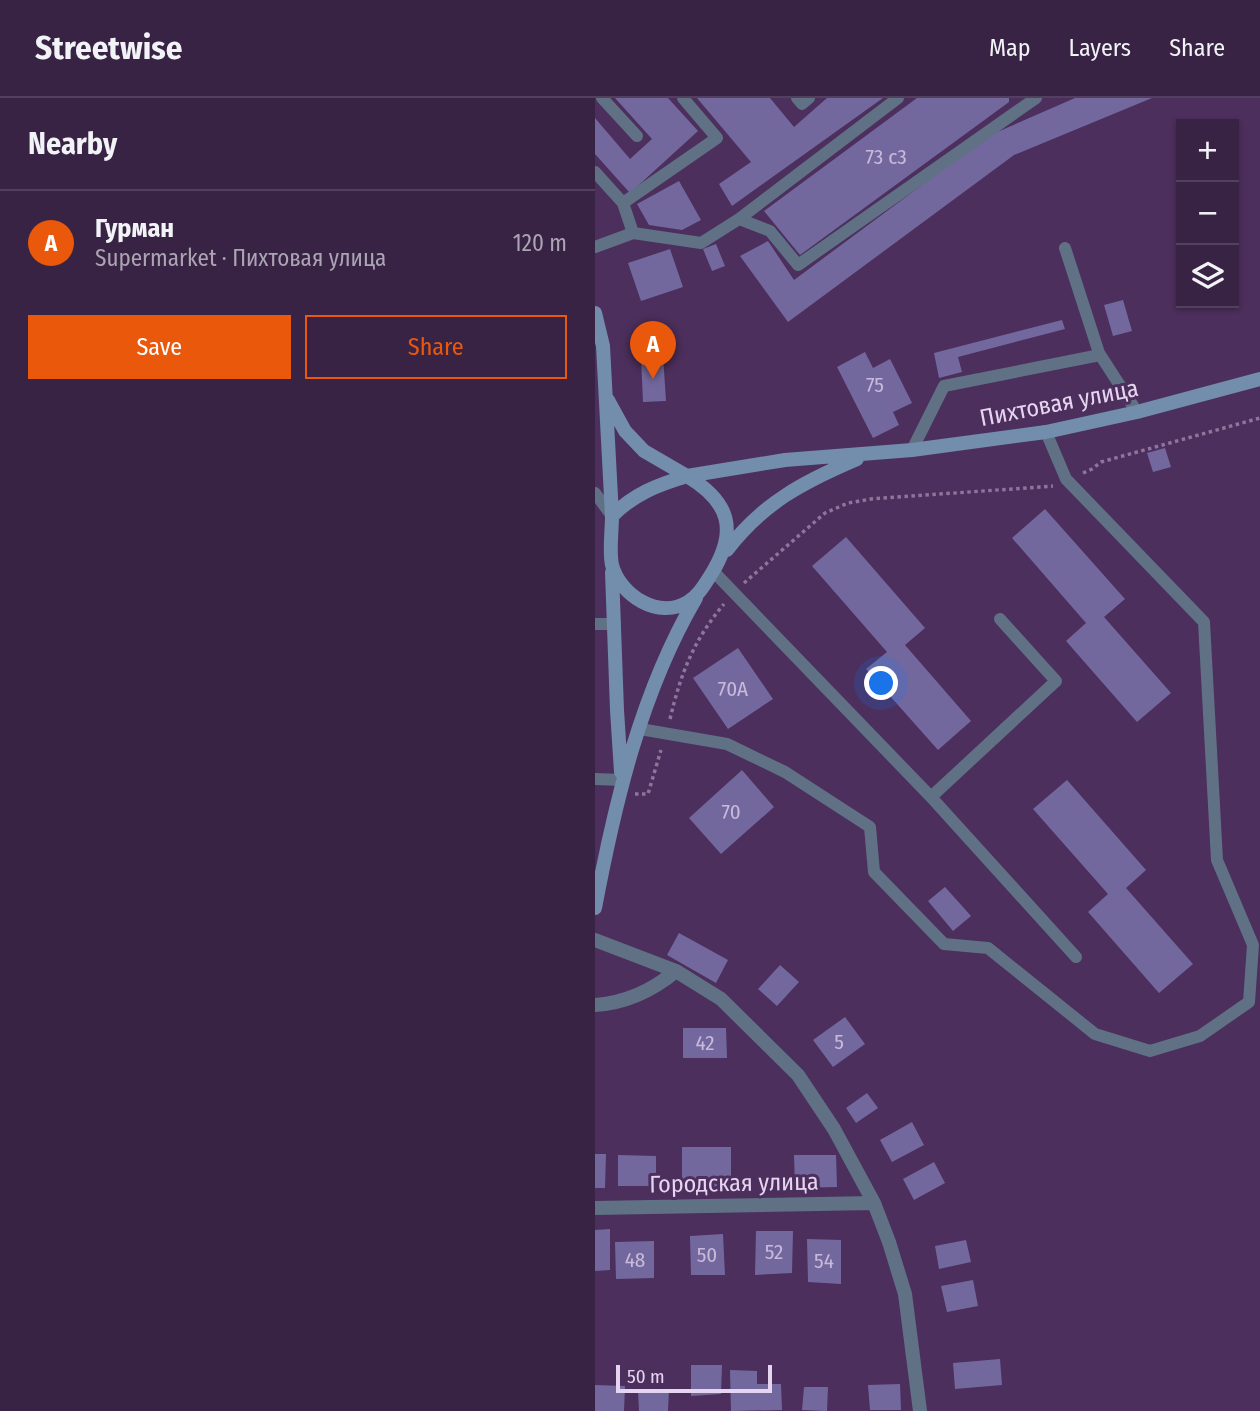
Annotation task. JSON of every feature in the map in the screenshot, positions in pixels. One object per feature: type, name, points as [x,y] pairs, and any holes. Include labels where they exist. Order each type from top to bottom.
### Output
[{"type":"main road","points":[[595,313],[603,346],[608,400],[621,786]]},
{"type":"main road","name":"Пихтовая улица","points":[[687,476],[785,460],[912,450],[1046,432],[1257,383]]},
{"type":"main road","points":[[595,908],[621,786],[640,729],[672,643],[722,556],[728,530],[723,509],[712,494],[644,451],[625,431],[608,400]]},
{"type":"main road","name":"Пихтовая улица","points":[[722,556],[746,526],[766,507],[806,482],[865,455]]},
{"type":"main road","points":[[612,516],[625,502],[647,489],[687,476]]},
{"type":"main road","points":[[612,564],[629,593],[648,605],[676,607],[700,591]]},
{"type":"street","points":[[595,940],[676,971],[721,999],[799,1076],[834,1129],[874,1203],[905,1294],[920,1411]]},
{"type":"street","points":[[595,1005],[616,1003],[662,983],[676,971]]},
{"type":"street","name":"Городская улица","points":[[595,1208],[874,1203]]},
{"type":"lane","points":[[601,98],[637,136]]},
{"type":"lane","points":[[622,202],[717,138],[683,98]]},
{"type":"lane","points":[[797,98],[802,104],[809,98]]},
{"type":"lane","points":[[595,247],[633,233],[701,243],[739,219],[898,98]]},
{"type":"lane","points":[[739,219],[770,231],[798,265],[1036,98]]},
{"type":"lane","points":[[595,172],[622,202],[633,233]]},
{"type":"lane","points":[[1065,248],[1100,355],[1137,412]]},
{"type":"lane","points":[[912,450],[944,386],[1100,355]]},
{"type":"lane","points":[[640,729],[727,744],[785,772],[870,827],[874,872],[944,944],[988,948],[1095,1034],[1150,1051],[1200,1036],[1249,1002],[1253,945],[1217,860],[1205,621],[1066,479],[1046,432]]},
{"type":"lane","points":[[595,493],[612,516]]},
{"type":"lane","points":[[713,571],[931,797],[1076,957]]},
{"type":"lane","points":[[931,797],[1056,681],[1000,620]]},
{"type":"lane","points":[[595,624],[615,624]]},
{"type":"lane","points":[[595,779],[621,786]]},
{"type":"path","points":[[621,786],[648,794],[681,676],[709,623],[735,591],[825,513],[848,503],[871,499],[1052,488],[1101,462],[1260,418]]},
{"type":"building","points":[[615,98],[668,98],[698,131],[630,193],[595,154],[595,118],[630,159],[652,139]]},
{"type":"building","points":[[697,98],[770,98],[794,127],[827,98],[883,98],[732,206],[719,184],[751,162]]},
{"type":"building","points":[[917,98],[1009,98],[1009,102],[800,255],[764,211]]},
{"type":"building","points":[[1075,98],[1152,98],[1014,155],[788,322],[740,256],[768,241],[794,280],[988,136]]},
{"type":"building","points":[[679,181],[701,220],[682,230],[649,225],[637,204]]},
{"type":"building","points":[[716,244],[725,266],[712,271],[703,249]]},
{"type":"building","points":[[670,249],[683,287],[641,301],[628,263]]},
{"type":"building","points":[[1123,300],[1132,331],[1113,336],[1104,305]]},
{"type":"building","points":[[1062,320],[1065,329],[958,357],[962,372],[939,378],[934,353]]},
{"type":"building","points":[[865,352],[873,368],[890,359],[912,403],[893,412],[899,425],[873,438],[837,367]]},
{"type":"building","points":[[663,355],[666,401],[643,402],[641,357]]},
{"type":"building","points":[[1165,448],[1171,467],[1153,472],[1147,453]]},
{"type":"building","points":[[1045,509],[1125,599],[1104,617],[1171,693],[1137,722],[1066,641],[1086,623],[1012,538]]},
{"type":"building","points":[[846,537],[925,628],[905,645],[971,721],[938,750],[866,669],[887,652],[812,566]]},
{"type":"building","points":[[738,648],[773,699],[728,729],[693,678]]},
{"type":"building","points":[[742,770],[774,807],[721,854],[689,818]]},
{"type":"building","points":[[1067,780],[1146,870],[1126,888],[1193,964],[1159,993],[1088,912],[1108,894],[1033,809]]},
{"type":"building","points":[[945,887],[971,916],[953,931],[928,901]]},
{"type":"building","points":[[679,933],[728,960],[716,983],[667,955]]},
{"type":"building","points":[[780,965],[799,982],[777,1006],[758,989]]},
{"type":"building","points":[[845,1017],[865,1044],[833,1067],[813,1040]]},
{"type":"building","points":[[683,1028],[726,1028],[727,1058],[683,1058]]},
{"type":"building","points":[[867,1093],[878,1108],[856,1123],[846,1108]]},
{"type":"building","points":[[912,1122],[924,1145],[892,1162],[880,1140]]},
{"type":"building","points":[[682,1147],[731,1147],[731,1187],[682,1188]]},
{"type":"building","points":[[595,1154],[606,1154],[605,1188],[595,1188]]},
{"type":"building","points":[[618,1155],[656,1156],[656,1186],[618,1186]]},
{"type":"building","points":[[794,1155],[836,1155],[837,1187],[795,1188]]},
{"type":"building","points":[[934,1162],[945,1183],[914,1200],[903,1179]]},
{"type":"building","points":[[610,1229],[610,1270],[595,1271],[595,1230]]},
{"type":"building","points":[[756,1231],[793,1231],[792,1273],[755,1275]]},
{"type":"building","points":[[723,1234],[725,1275],[691,1275],[690,1236]]},
{"type":"building","points":[[807,1239],[841,1240],[841,1284],[808,1282]]},
{"type":"building","points":[[966,1240],[971,1262],[939,1269],[935,1246]]},
{"type":"building","points":[[654,1241],[654,1278],[616,1279],[615,1242]]},
{"type":"building","points":[[973,1280],[978,1306],[947,1312],[941,1286]]},
{"type":"building","points":[[1000,1359],[1002,1385],[955,1389],[953,1363]]},
{"type":"building","points":[[691,1365],[722,1365],[721,1394],[691,1396]]},
{"type":"building","points":[[730,1370],[757,1371],[757,1384],[781,1384],[782,1410],[731,1411]]},
{"type":"building","points":[[900,1384],[901,1410],[870,1410],[868,1385]]},
{"type":"building","points":[[595,1385],[625,1386],[624,1411],[595,1411]]},
{"type":"building","points":[[804,1387],[828,1387],[827,1411],[802,1410]]},
{"type":"building","points":[[638,1390],[669,1390],[668,1411],[639,1411]]},
{"type":"place","name":"Гурман","points":[[653,379]]}]
